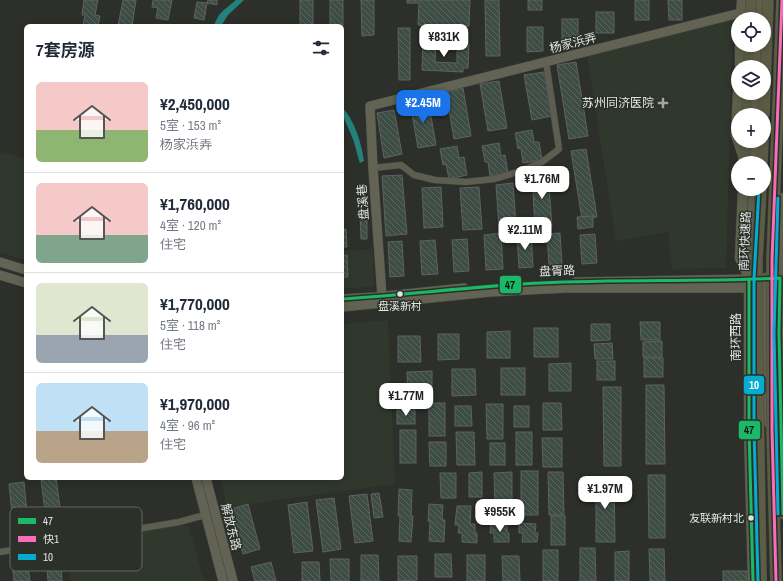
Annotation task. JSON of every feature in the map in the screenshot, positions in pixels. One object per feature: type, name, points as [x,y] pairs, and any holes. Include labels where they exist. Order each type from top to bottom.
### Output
[{"type":"highway","points":[[746,12],[752,0]]},
{"type":"highway","points":[[764,108],[768,0]]},
{"type":"highway","points":[[776,581],[772,430],[772,267],[782,0]]},
{"type":"highway","name":"南环快速路","points":[[761,196],[757,259],[757,430],[761,581]]},
{"type":"main road","points":[[742,0],[743,12]]},
{"type":"main road","name":"杨家浜弄","points":[[750,12],[760,4],[783,5]]},
{"type":"main road","name":"杨家浜弄","points":[[370,106],[546,62],[731,20]]},
{"type":"main road","points":[[738,100],[736,135],[742,156]]},
{"type":"main road","name":"盘溪巷","points":[[370,106],[382,296]]},
{"type":"main road","points":[[743,196],[740,258],[749,284],[782,283]]},
{"type":"main road","name":"南环西路","points":[[753,581],[749,429],[749,284],[754,196]]},
{"type":"main road","points":[[783,198],[782,283],[779,333],[783,514]]},
{"type":"main road","points":[[752,229],[763,243],[766,417],[782,446]]},
{"type":"main road","points":[[0,262],[24,269]]},
{"type":"main road","points":[[0,275],[24,282]]},
{"type":"main road","name":"盘胥路","points":[[344,298],[492,286],[568,282],[749,284]]},
{"type":"main road","name":"盘胥路","points":[[344,307],[498,291],[749,284]]},
{"type":"main road","name":"解放东路","points":[[196,480],[222,581]]},
{"type":"main road","name":"解放东路","points":[[207,480],[233,581]]},
{"type":"street","points":[[373,168],[401,165],[414,175],[435,180],[466,182],[494,180],[542,162],[559,149],[546,62]]},
{"type":"street","points":[[142,528],[179,522],[205,515]]},
{"type":"street","points":[[0,552],[10,550]]},
{"type":"shaded area","name":"苏州同济医院","points":[[731,20],[732,52],[726,268],[672,269],[668,232],[616,241],[587,56]]},
{"type":"shaded area","points":[[0,152],[24,158],[24,259],[0,253]]},
{"type":"shaded area","points":[[373,249],[374,286],[344,289],[344,251]]},
{"type":"shaded area","points":[[388,320],[395,484],[227,507],[220,480],[344,480],[344,324]]},
{"type":"shaded area","points":[[182,525],[189,527],[204,581],[71,581],[69,571],[142,571],[142,531]]},
{"type":"water","points":[[236,0],[244,0],[228,15],[222,24],[215,24],[220,14]]},
{"type":"water","points":[[344,109],[354,125],[359,139],[364,161],[360,163],[344,118]]},
{"type":"building","points":[[84,0],[98,0],[95,15],[100,16],[98,24],[83,24],[85,15],[82,15]]},
{"type":"building","points":[[123,0],[136,0],[132,24],[118,24]]},
{"type":"building","points":[[153,0],[172,0],[168,20],[156,18],[158,8],[152,7]]},
{"type":"building","points":[[208,0],[217,0],[217,5],[207,3]]},
{"type":"building","points":[[300,0],[313,0],[313,24],[300,24]]},
{"type":"building","points":[[330,0],[343,0],[343,24],[330,24]]},
{"type":"building","points":[[361,0],[374,0],[374,35],[362,36]]},
{"type":"building","points":[[407,0],[470,0],[469,26],[418,25],[419,3],[407,3]]},
{"type":"building","points":[[485,0],[499,0],[500,56],[486,56]]},
{"type":"building","points":[[528,0],[542,0],[542,10],[528,10]]},
{"type":"building","points":[[635,0],[649,0],[649,20],[635,20]]},
{"type":"building","points":[[668,0],[682,0],[682,20],[669,20]]},
{"type":"building","points":[[197,2],[207,3],[204,20],[194,18]]},
{"type":"building","points":[[596,12],[614,12],[614,33],[596,33]]},
{"type":"building","points":[[562,19],[578,19],[578,42],[562,42]]},
{"type":"building","points":[[527,27],[543,27],[543,51],[527,52]]},
{"type":"building","points":[[398,28],[410,28],[410,80],[399,80]]},
{"type":"building","points":[[423,38],[436,39],[435,62],[457,63],[457,44],[469,44],[468,68],[463,68],[463,72],[422,70]]},
{"type":"building","points":[[576,62],[588,136],[569,139],[557,65]]},
{"type":"building","points":[[544,72],[552,116],[532,120],[524,75]]},
{"type":"building","points":[[499,81],[507,128],[488,131],[480,84]]},
{"type":"building","points":[[463,88],[471,136],[454,139],[446,92]]},
{"type":"building","points":[[428,99],[436,145],[418,148],[410,102]]},
{"type":"building","points":[[394,110],[402,154],[384,158],[377,113]]},
{"type":"building","points":[[532,130],[534,142],[539,142],[542,160],[523,163],[521,148],[518,149],[515,133]]},
{"type":"building","points":[[499,143],[501,156],[505,155],[508,173],[490,176],[488,162],[485,162],[482,146]]},
{"type":"building","points":[[457,146],[459,158],[464,157],[467,175],[449,179],[446,164],[443,165],[440,149]]},
{"type":"building","points":[[586,149],[597,217],[582,219],[571,151]]},
{"type":"building","points":[[548,172],[552,227],[535,228],[532,173]]},
{"type":"building","points":[[402,175],[407,234],[386,236],[382,176]]},
{"type":"building","points":[[513,183],[516,226],[499,227],[496,185]]},
{"type":"building","points":[[441,187],[443,227],[424,228],[422,188]]},
{"type":"building","points":[[479,187],[482,229],[463,230],[460,188]]},
{"type":"building","points":[[360,211],[367,211],[367,239],[361,239]]},
{"type":"building","points":[[593,216],[593,227],[578,229],[577,217]]},
{"type":"building","points":[[344,229],[346,229],[347,247],[344,247]]},
{"type":"building","points":[[501,233],[503,269],[486,270],[484,235]]},
{"type":"building","points":[[560,233],[562,264],[549,265],[547,234]]},
{"type":"building","points":[[531,234],[533,267],[519,268],[517,235]]},
{"type":"building","points":[[595,234],[597,263],[582,264],[580,235]]},
{"type":"building","points":[[467,239],[469,271],[454,272],[452,240]]},
{"type":"building","points":[[435,240],[438,274],[422,275],[420,241]]},
{"type":"building","points":[[402,241],[404,276],[390,277],[388,242]]},
{"type":"building","points":[[347,255],[348,277],[344,277],[344,256]]},
{"type":"building","points":[[640,322],[660,322],[660,340],[641,340]]},
{"type":"building","points":[[591,324],[610,324],[610,340],[591,341]]},
{"type":"building","points":[[534,328],[558,328],[558,357],[534,357]]},
{"type":"building","points":[[510,331],[510,358],[487,358],[487,332]]},
{"type":"building","points":[[438,334],[459,334],[459,359],[438,360]]},
{"type":"building","points":[[398,336],[420,336],[421,362],[398,362]]},
{"type":"building","points":[[662,341],[662,357],[643,357],[643,342]]},
{"type":"building","points":[[612,343],[613,359],[595,359],[594,344]]},
{"type":"building","points":[[644,358],[663,358],[663,377],[644,377]]},
{"type":"building","points":[[597,361],[615,361],[615,380],[597,380]]},
{"type":"building","points":[[571,363],[571,391],[549,391],[549,364]]},
{"type":"building","points":[[501,368],[525,368],[525,395],[501,395]]},
{"type":"building","points":[[452,369],[475,369],[476,395],[452,396]]},
{"type":"building","points":[[432,371],[432,401],[408,401],[407,372]]},
{"type":"building","points":[[646,385],[664,385],[665,464],[646,464]]},
{"type":"building","points":[[603,387],[621,387],[621,466],[604,466]]},
{"type":"building","points":[[429,403],[445,403],[445,436],[429,436]]},
{"type":"building","points":[[543,403],[561,403],[562,430],[543,430]]},
{"type":"building","points":[[486,404],[503,404],[503,439],[487,439]]},
{"type":"building","points":[[455,406],[471,406],[472,426],[455,426]]},
{"type":"building","points":[[514,406],[529,406],[529,427],[514,427]]},
{"type":"building","points":[[397,410],[415,410],[415,424],[397,424]]},
{"type":"building","points":[[400,430],[416,430],[416,463],[400,463]]},
{"type":"building","points":[[456,432],[474,432],[475,465],[457,465]]},
{"type":"building","points":[[516,432],[532,432],[532,465],[516,465]]},
{"type":"building","points":[[542,438],[562,438],[562,467],[543,467]]},
{"type":"building","points":[[429,442],[446,442],[446,466],[430,466]]},
{"type":"building","points":[[490,443],[505,443],[505,465],[490,465]]},
{"type":"building","points":[[521,471],[538,471],[538,515],[521,515]]},
{"type":"building","points":[[482,472],[482,497],[469,497],[469,473]]},
{"type":"building","points":[[512,472],[512,514],[495,514],[494,473]]},
{"type":"building","points":[[548,472],[563,472],[564,515],[549,515]]},
{"type":"building","points":[[440,473],[456,473],[456,498],[441,498]]},
{"type":"building","points":[[648,475],[665,475],[665,538],[649,538]]},
{"type":"building","points":[[596,478],[614,478],[615,542],[596,542]]},
{"type":"building","points":[[41,480],[56,480],[60,507],[45,507]]},
{"type":"building","points":[[24,482],[26,507],[11,507],[9,484]]},
{"type":"building","points":[[399,489],[412,490],[411,516],[413,516],[411,542],[399,541]]},
{"type":"building","points":[[379,493],[383,517],[374,518],[371,494]]},
{"type":"building","points":[[367,494],[373,541],[355,543],[349,496]]},
{"type":"building","points":[[334,498],[341,549],[323,552],[316,500]]},
{"type":"building","points":[[307,502],[313,551],[294,553],[288,505]]},
{"type":"building","points":[[248,504],[260,549],[243,554],[231,509]]},
{"type":"building","points":[[429,504],[443,505],[442,520],[445,520],[444,542],[429,541]]},
{"type":"building","points":[[457,506],[471,506],[470,524],[475,524],[477,543],[462,542],[462,533],[458,533],[459,525],[455,525]]},
{"type":"building","points":[[551,516],[565,516],[565,545],[551,545]]},
{"type":"building","points":[[491,523],[507,524],[509,542],[494,542],[494,533],[490,533]]},
{"type":"building","points":[[519,523],[536,524],[535,533],[538,533],[537,542],[522,542],[523,533],[519,533]]},
{"type":"building","points":[[580,548],[595,548],[596,581],[580,581]]},
{"type":"building","points":[[649,549],[664,549],[665,581],[650,581]]},
{"type":"building","points":[[543,550],[558,550],[558,581],[543,581]]},
{"type":"building","points":[[629,551],[629,581],[615,581],[615,552]]},
{"type":"building","points":[[435,554],[451,554],[452,577],[435,577]]},
{"type":"building","points":[[361,555],[378,555],[379,581],[361,581]]},
{"type":"building","points":[[467,555],[485,555],[485,581],[467,581]]},
{"type":"building","points":[[398,556],[417,556],[417,580],[398,581]]},
{"type":"building","points":[[502,556],[519,556],[520,581],[503,581]]},
{"type":"building","points":[[330,559],[349,559],[349,581],[331,581]]},
{"type":"building","points":[[271,562],[276,581],[255,581],[251,567]]},
{"type":"building","points":[[302,562],[319,562],[320,581],[302,581]]},
{"type":"building","points":[[13,571],[29,571],[30,581],[14,581]]},
{"type":"building","points":[[47,571],[61,571],[62,581],[48,581]]},
{"type":"building","points":[[723,571],[747,571],[747,581],[723,581]]},
{"type":"transit line","name":"快1","points":[[776,581],[772,430],[772,260],[782,0]]},
{"type":"transit line","name":"10","points":[[758,581],[754,429],[754,279],[759,196]]},
{"type":"transit line","name":"10","points":[[778,198],[774,333],[778,514]]},
{"type":"transit line","name":"47","points":[[344,299],[541,283],[780,278],[779,333],[783,514]]},
{"type":"transit line","name":"47","points":[[749,279],[749,429],[753,581]]},
{"type":"place","name":"苏州同济医院","points":[[663,103]]},
{"type":"place","name":"盘溪新村","points":[[400,294]]},
{"type":"place","name":"友联新村北","points":[[751,518]]}]
